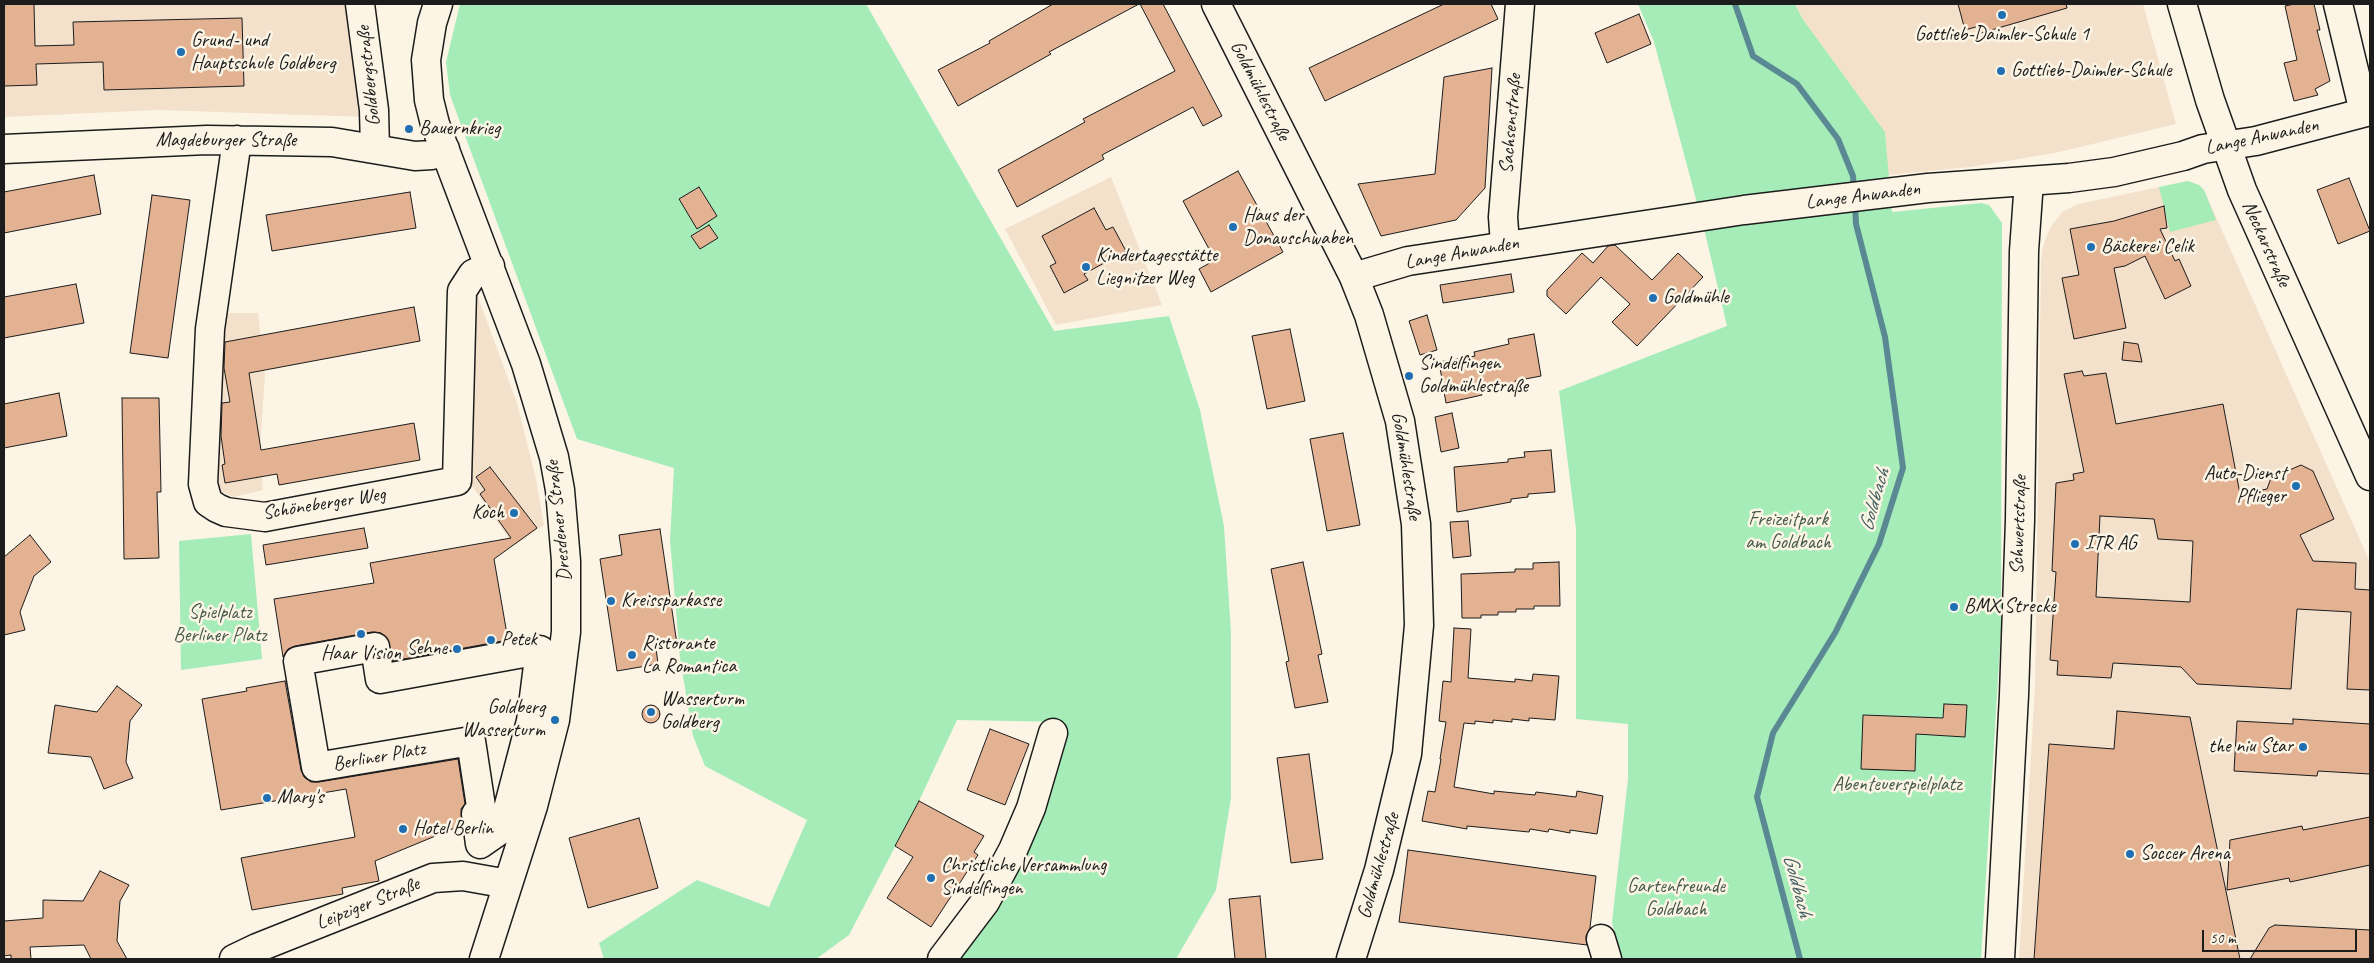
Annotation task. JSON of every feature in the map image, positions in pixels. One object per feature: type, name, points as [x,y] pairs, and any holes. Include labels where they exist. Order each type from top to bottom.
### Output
[{"type":"street","name":"Goldbergstraße","points":[[360,4],[374,110],[375,149]]},
{"type":"street","name":"Dresdener Straße","points":[[438,4],[432,23],[426,60],[433,116],[526,364],[554,457],[560,490],[566,562],[567,623],[555,720],[543,774],[484,959]]},
{"type":"street","name":"Goldmühlestraße","points":[[1216,4],[1354,276],[1376,336],[1400,421],[1416,524],[1419,625],[1407,754],[1379,870],[1351,959]]},
{"type":"street","name":"Sachsenstraße","points":[[1505,244],[1503,217],[1520,4]]},
{"type":"street","name":"Neckarstraße","points":[[2182,4],[2210,100],[2242,190],[2370,476]]},
{"type":"street","points":[[2338,4],[2367,111]]},
{"type":"street","name":"Lange Anwanden","points":[[1354,276],[1408,261],[1505,244],[1834,199],[1928,188],[2029,181],[2114,172],[2183,156],[2203,149],[2256,141],[2367,111]]},
{"type":"street","name":"Magdeburger Straße","points":[[4,149],[143,141],[237,140],[332,142],[415,156],[432,154],[445,149]]},
{"type":"street","name":"Schöneberger Weg","points":[[237,140],[210,329],[203,484],[208,502],[217,508],[226,512],[265,517],[457,481],[460,308],[462,291],[473,274],[490,266]]},
{"type":"street","name":"Schwertstraße","points":[[2000,959],[2020,520],[2024,251],[2029,181]]},
{"type":"street","name":"Berliner Platz","points":[[376,647],[380,679],[540,650],[531,722],[503,828],[480,844],[476,814],[482,813],[470,741],[316,768],[298,661],[376,647]]},
{"type":"street","points":[[942,959],[984,902],[1013,850],[1031,808],[1053,733]]},
{"type":"street","name":"Leipziger Straße","points":[[234,959],[432,878],[463,876],[508,884]]},
{"type":"shaded area","name":"Grund- und Hauptschule Goldberg","points":[[4,4],[351,4],[367,117],[158,110],[4,117]]},
{"type":"shaded area","name":"Gottlieb-Daimler-Schule","points":[[1795,4],[2143,4],[2176,124],[2055,153],[1971,167],[1888,175],[1885,132],[1802,18]]},
{"type":"shaded area","name":"Kindertagesstätte Liegnitzer Weg","points":[[1111,177],[1162,305],[1056,325],[1005,229]]},
{"type":"shaded area","points":[[2188,181],[2199,185],[2204,190],[2370,562],[2370,959],[2019,959],[2035,686],[2041,263],[2043,246],[2050,228],[2062,212],[2078,204]]},
{"type":"shaded area","points":[[477,294],[517,403],[536,479],[544,525],[514,546],[470,483],[470,304]]},
{"type":"shaded area","points":[[217,313],[258,313],[265,374],[260,450],[263,490],[234,497],[217,490]]},
{"type":"green space","points":[[460,4],[866,4],[1054,331],[1169,316],[1200,410],[1224,526],[1231,632],[1231,798],[1216,890],[1176,959],[960,959],[997,910],[1031,832],[1065,722],[957,720],[919,801],[849,935],[816,959],[604,959],[599,943],[697,880],[769,907],[807,820],[705,766],[693,736],[680,658],[670,540],[674,468],[577,439],[450,95],[446,62]]},
{"type":"green space","name":"Freizeitpark am Goldbach","points":[[1638,4],[1795,4],[1802,18],[1885,132],[1892,212],[1981,203],[1989,205],[2002,223],[2001,629],[1981,959],[1621,959],[1612,922],[1628,779],[1628,724],[1576,719],[1576,529],[1559,391],[1727,326],[1705,233],[1654,42]]},
{"type":"green space","points":[[2188,181],[2199,185],[2204,190],[2216,220],[2170,232],[2159,187]]},
{"type":"green space","name":"Spielplatz Berliner Platz","points":[[251,534],[262,659],[181,670],[179,541]]},
{"type":"building","points":[[4,4],[34,4],[35,46],[74,45],[73,22],[242,18],[244,86],[104,90],[103,62],[36,64],[37,85],[4,86]]},
{"type":"building","points":[[1053,4],[1139,4],[1049,52],[1051,54],[958,106],[938,70],[990,43],[989,41]]},
{"type":"building","points":[[1140,4],[1163,4],[1222,116],[1203,126],[1193,107],[1102,155],[1104,159],[1017,207],[998,170],[1085,122],[1083,119],[1175,71]]},
{"type":"building","points":[[1444,4],[1491,4],[1498,19],[1325,101],[1309,68]]},
{"type":"building","name":"Gottlieb-Daimler-Schule 1","points":[[1958,4],[2066,4],[2067,8],[1981,33],[1979,26],[1965,30]]},
{"type":"building","points":[[2314,4],[2320,30],[2317,30],[2330,81],[2315,89],[2318,95],[2294,101],[2284,63],[2297,60],[2285,6]]},
{"type":"building","points":[[1639,14],[1651,44],[1607,63],[1595,33]]},
{"type":"building","points":[[1492,68],[1485,188],[1456,220],[1381,236],[1358,184],[1435,174],[1444,77]]},
{"type":"building","name":"Haus der Donauschwaben","points":[[1238,171],[1283,252],[1211,292],[1199,269],[1215,260],[1183,201]]},
{"type":"building","points":[[94,175],[101,214],[4,233],[4,192]]},
{"type":"building","points":[[2349,178],[2370,231],[2338,244],[2317,190]]},
{"type":"building","points":[[699,187],[717,216],[697,229],[679,199]]},
{"type":"building","points":[[410,192],[416,228],[272,251],[266,215]]},
{"type":"building","points":[[152,195],[190,200],[168,358],[130,353]]},
{"type":"building","points":[[2164,206],[2167,228],[2160,229],[2175,261],[2179,259],[2191,286],[2165,299],[2145,256],[2125,266],[2114,268],[2126,328],[2074,339],[2062,278],[2079,275],[2070,229],[2114,221]]},
{"type":"building","points":[[1094,208],[1106,230],[1113,227],[1126,251],[1084,274],[1088,280],[1064,293],[1050,266],[1056,263],[1042,236]]},
{"type":"building","points":[[709,225],[718,238],[700,249],[691,236]]},
{"type":"building","name":"Goldmühle","points":[[1615,245],[1652,280],[1678,253],[1703,277],[1637,346],[1612,322],[1630,304],[1601,277],[1566,314],[1547,296],[1547,290],[1582,253],[1593,263],[1608,246]]},
{"type":"building","points":[[1511,274],[1514,292],[1443,303],[1440,285]]},
{"type":"building","points":[[76,284],[84,323],[4,338],[4,297]]},
{"type":"building","points":[[414,307],[420,341],[249,373],[261,450],[414,423],[420,460],[279,485],[277,474],[225,483],[222,465],[225,464],[221,436],[222,403],[230,402],[224,368],[225,342]]},
{"type":"building","points":[[1427,315],[1437,350],[1420,355],[1409,321]]},
{"type":"building","points":[[1290,329],[1305,401],[1267,409],[1252,336]]},
{"type":"building","points":[[1534,334],[1541,376],[1515,381],[1516,384],[1481,392],[1482,395],[1446,403],[1439,362],[1475,356],[1474,352],[1509,344],[1508,339]]},
{"type":"building","points":[[2124,342],[2138,344],[2142,362],[2122,360]]},
{"type":"building","points":[[2082,371],[2084,376],[2106,373],[2116,424],[2223,404],[2240,494],[2267,489],[2271,478],[2301,465],[2313,471],[2334,519],[2300,535],[2313,561],[2356,563],[2355,589],[2370,590],[2370,690],[2347,689],[2351,612],[2297,609],[2291,689],[2197,684],[2181,667],[2113,663],[2111,678],[2057,675],[2058,661],[2050,660],[2056,572],[2052,571],[2056,483],[2074,480],[2073,474],[2084,472],[2064,374]],"holes":[[[2100,516],[2154,519],[2158,539],[2193,541],[2190,602],[2096,597]]]},
{"type":"building","points":[[59,393],[67,436],[4,448],[4,404]]},
{"type":"building","points":[[122,398],[159,398],[161,492],[157,492],[159,558],[124,559]]},
{"type":"building","points":[[1452,413],[1459,448],[1441,452],[1435,417]]},
{"type":"building","points":[[1343,433],[1360,525],[1327,531],[1310,439]]},
{"type":"building","points":[[1551,450],[1555,492],[1528,494],[1528,497],[1511,499],[1511,502],[1457,512],[1454,467],[1508,462],[1508,459],[1525,457],[1524,452]]},
{"type":"building","points":[[490,467],[537,528],[494,559],[508,640],[393,661],[387,638],[381,633],[372,632],[295,646],[288,649],[283,657],[274,599],[374,583],[370,563],[511,538],[480,494],[485,490],[476,477]]},
{"type":"building","points":[[1468,521],[1471,556],[1453,558],[1450,522]]},
{"type":"building","points":[[364,528],[368,548],[266,565],[263,545]]},
{"type":"building","points":[[660,529],[677,644],[656,648],[658,664],[617,671],[600,559],[622,555],[619,535]]},
{"type":"building","points":[[30,535],[51,562],[34,576],[20,612],[25,630],[4,635],[4,557]]},
{"type":"building","points":[[1303,562],[1322,654],[1318,655],[1328,702],[1295,708],[1286,662],[1289,661],[1271,569]]},
{"type":"building","points":[[1559,562],[1560,606],[1534,606],[1534,609],[1516,609],[1516,612],[1498,612],[1498,615],[1481,615],[1481,618],[1462,618],[1461,574],[1515,572],[1515,569],[1533,569],[1533,563]]},
{"type":"building","points":[[1454,628],[1471,629],[1468,678],[1515,682],[1515,679],[1532,681],[1533,674],[1559,676],[1555,720],[1529,718],[1529,721],[1512,719],[1512,722],[1493,720],[1493,723],[1475,721],[1475,724],[1464,723],[1454,787],[1494,794],[1494,791],[1535,795],[1536,792],[1576,797],[1577,791],[1603,796],[1597,834],[1570,830],[1570,833],[1549,829],[1548,832],[1530,829],[1529,832],[1467,826],[1467,829],[1422,821],[1428,791],[1435,792],[1441,759],[1446,722],[1439,721],[1443,681],[1451,682]]},
{"type":"building","points":[[285,681],[301,770],[304,777],[311,782],[319,782],[458,759],[465,804],[461,809],[462,825],[375,861],[379,881],[342,888],[343,894],[252,910],[241,858],[355,837],[346,789],[221,810],[202,699],[247,691],[246,688]]},
{"type":"building","points":[[117,686],[142,705],[130,721],[126,762],[133,778],[104,789],[91,757],[48,753],[55,705],[97,712]]},
{"type":"building","points":[[1944,704],[1967,705],[1965,737],[1916,734],[1915,771],[1861,769],[1863,715],[1943,718]]},
{"type":"building","name":"Wasserturm Goldberg","points":[[651,705],[657,708],[660,714],[657,720],[651,723],[645,720],[642,714],[645,708]]},
{"type":"building","name":"Soccer Arena","points":[[2117,711],[2190,717],[2240,959],[2034,959],[2049,744],[2114,749]]},
{"type":"building","name":"the niu Star","points":[[2293,719],[2370,724],[2370,774],[2318,771],[2317,776],[2234,771],[2237,721],[2293,724]]},
{"type":"building","points":[[990,729],[1029,744],[1005,805],[967,790]]},
{"type":"building","points":[[1309,754],[1323,859],[1291,863],[1277,758]]},
{"type":"building","name":"Christliche Versammlung Sindelfingen","points":[[919,801],[984,836],[974,852],[978,855],[931,927],[887,898],[913,857],[895,846]]},
{"type":"building","points":[[2370,817],[2370,865],[2290,882],[2289,878],[2227,890],[2230,840],[2302,826],[2303,830]]},
{"type":"building","points":[[639,818],[658,888],[588,908],[569,838]]},
{"type":"building","points":[[1408,850],[1596,876],[1590,928],[1586,936],[1587,945],[1399,922]]},
{"type":"building","points":[[100,871],[129,885],[120,901],[117,941],[127,959],[91,959],[84,945],[30,947],[31,959],[11,959],[11,955],[4,956],[4,921],[43,918],[43,900],[83,901]]},
{"type":"building","points":[[1260,896],[1266,959],[1235,959],[1229,899]]},
{"type":"building","points":[[2275,925],[2370,930],[2370,959],[2250,959],[2269,928]]},
{"type":"waterway","name":"Goldbach","points":[[1735,4],[1753,56],[1797,84],[1838,139],[1853,176],[1854,190]]},
{"type":"waterway","name":"Goldbach","points":[[1800,959],[1757,797],[1773,733],[1835,633],[1879,544],[1903,468],[1885,337],[1856,224],[1855,202]]},
{"type":"place","name":"Gottlieb-Daimler-Schule 1","points":[[2002,15]]},
{"type":"place","name":"Grund- und Hauptschule Goldberg","points":[[181,52]]},
{"type":"place","name":"Gottlieb-Daimler-Schule","points":[[2001,71]]},
{"type":"place","name":"Bauernkrieg","points":[[409,129]]},
{"type":"place","name":"Haus der Donauschwaben","points":[[1233,227]]},
{"type":"place","name":"Bäckerei Celik","points":[[2091,247]]},
{"type":"place","name":"Kindertagesstätte Liegnitzer Weg","points":[[1086,267]]},
{"type":"place","name":"Goldmühle","points":[[1653,298]]},
{"type":"place","name":"Sindelfingen Goldmühlestraße","points":[[1409,376]]},
{"type":"place","name":"Auto-Dienst Pflieger","points":[[2296,486]]},
{"type":"place","name":"Koch","points":[[514,513]]},
{"type":"place","name":"ITR AG","points":[[2075,544]]},
{"type":"place","name":"Kreissparkasse","points":[[611,601]]},
{"type":"place","name":"BMX Strecke","points":[[1954,607]]},
{"type":"place","name":"Haar Vision","points":[[361,634]]},
{"type":"place","name":"Petek","points":[[491,640]]},
{"type":"place","name":"Sehne","points":[[457,649]]},
{"type":"place","name":"Ristorante La Romantica","points":[[632,655]]},
{"type":"place","name":"Wasserturm Goldberg","points":[[651,712]]},
{"type":"place","name":"Goldberg Wasserturm","points":[[555,720]]},
{"type":"place","name":"the niu Star","points":[[2303,747]]},
{"type":"place","name":"Mary's","points":[[267,798]]},
{"type":"place","name":"Hotel Berlin","points":[[403,829]]},
{"type":"place","name":"Soccer Arena","points":[[2130,854]]},
{"type":"place","name":"Christliche Versammlung Sindelfingen","points":[[931,878]]},
{"type":"park label","name":"Abenteuerspielplatz","points":[[1897,785]]},
{"type":"park label","name":"Gartenfreunde Goldbach","points":[[1676,898]]}]
